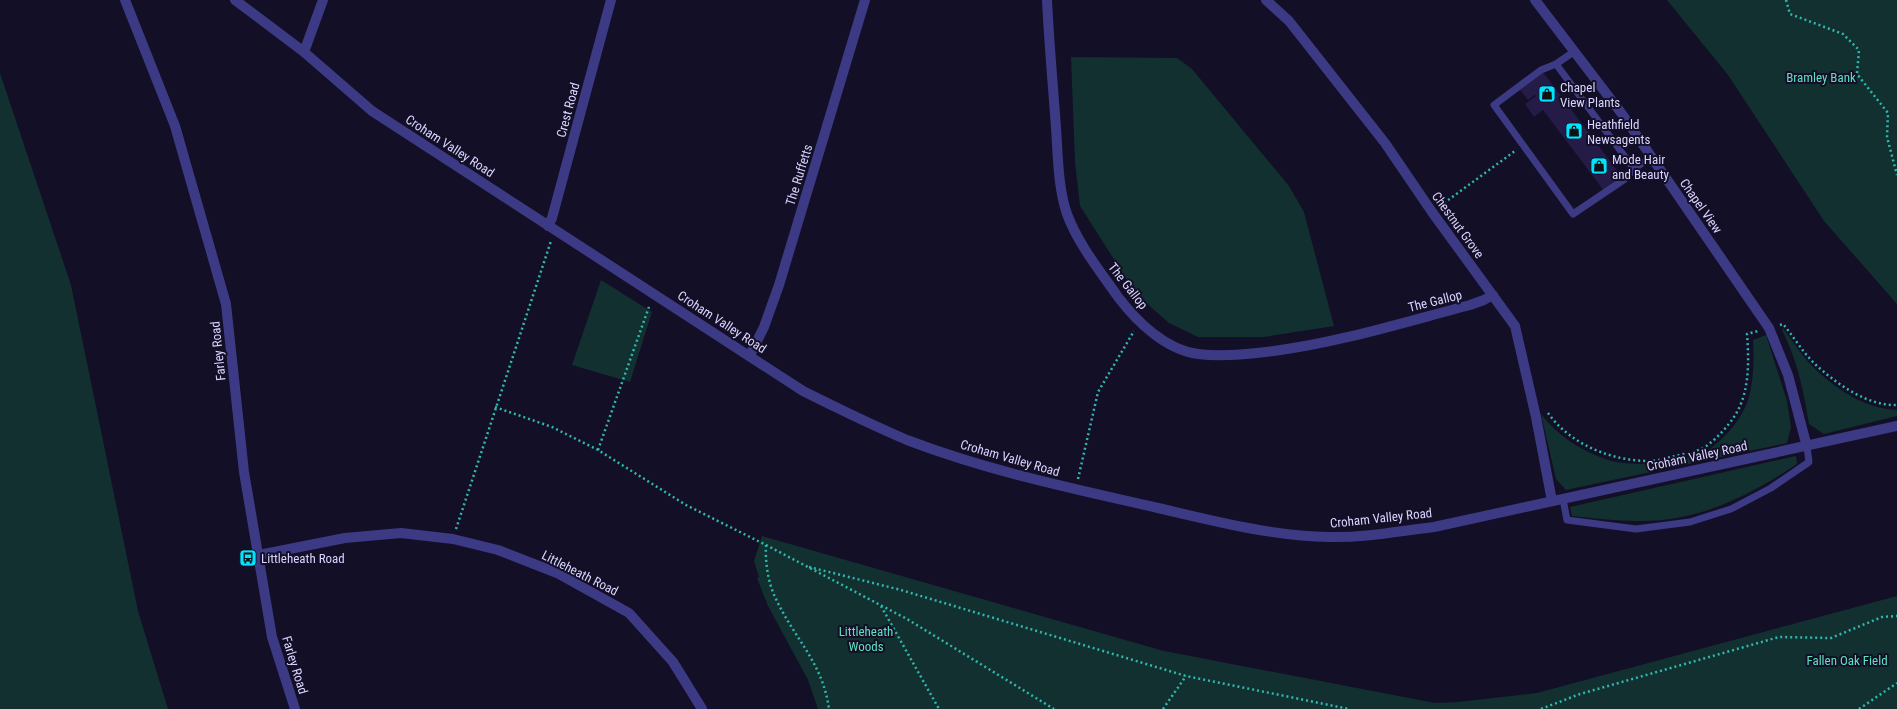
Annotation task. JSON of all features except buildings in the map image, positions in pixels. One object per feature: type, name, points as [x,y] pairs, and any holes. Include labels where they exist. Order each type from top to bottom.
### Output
[{"type":"street","name":"Farley Road","points":[[125,0],[175,126],[226,304],[244,472],[272,637],[295,709]]},
{"type":"street","name":"Croham Valley Road","points":[[235,0],[304,52],[372,111],[750,355],[803,391],[860,420],[909,440],[984,465],[1076,490],[1268,531],[1330,538],[1434,527],[1807,447],[1897,426]]},
{"type":"street","points":[[304,52],[323,0]]},
{"type":"street","name":"Crest Road","points":[[548,226],[552,218],[611,0]]},
{"type":"street","name":"The Ruffetts","points":[[750,355],[764,327],[779,285],[865,0]]},
{"type":"street","name":"The Gallop","points":[[1047,0],[1058,168],[1067,212],[1074,231],[1125,306],[1140,322],[1159,337],[1177,348],[1197,354],[1242,355],[1314,345],[1470,305],[1492,295]]},
{"type":"street","name":"Chestnut Grove","points":[[1266,0],[1289,22],[1385,142],[1432,212],[1515,326],[1552,501]]},
{"type":"street","name":"Chapel View","points":[[1535,0],[1622,114],[1769,328],[1788,375],[1807,447]]},
{"type":"street","name":"Littleheath Road","points":[[259,555],[345,538],[401,533],[453,539],[498,550],[557,573],[629,613],[673,662],[702,709]]},
{"type":"lane","points":[[1575,51],[1556,64],[1541,70],[1494,105],[1573,214],[1625,179],[1634,169],[1651,158]]},
{"type":"lane","points":[[1556,64],[1634,169]]},
{"type":"lane","points":[[1563,499],[1567,520],[1636,529],[1690,522],[1731,509],[1771,488],[1808,462],[1807,447]]},
{"type":"path","points":[[1786,0],[1790,14],[1844,34],[1859,50],[1857,74],[1888,113],[1887,137],[1897,175]]},
{"type":"path","points":[[1432,212],[1523,145]]},
{"type":"path","points":[[453,539],[495,407],[551,241]]},
{"type":"path","points":[[598,450],[653,293]]},
{"type":"path","points":[[1076,490],[1098,392],[1140,322]]},
{"type":"path","points":[[1533,406],[1542,405],[1563,430],[1579,441],[1610,456],[1650,461],[1696,452],[1709,444],[1723,430],[1734,416],[1742,402],[1748,367],[1747,334],[1782,324],[1815,364],[1842,386],[1870,400],[1897,405]]},
{"type":"path","points":[[495,407],[552,427],[598,450],[686,505],[907,619],[1054,709]]},
{"type":"path","points":[[766,545],[766,559],[775,598],[820,672],[829,709]]},
{"type":"path","points":[[805,566],[901,590],[1186,676],[1349,709]]},
{"type":"path","points":[[881,606],[938,709]]},
{"type":"path","points":[[1541,709],[1580,694],[1779,637],[1831,638],[1882,618],[1897,616]]},
{"type":"path","points":[[1163,709],[1186,676]]},
{"type":"path","points":[[1859,709],[1897,683]]},
{"type":"green space","name":"Bramley Bank","points":[[1667,0],[1897,0],[1897,304],[1824,221],[1728,75]]},
{"type":"green space","points":[[1071,57],[1177,58],[1192,69],[1289,186],[1304,212],[1334,326],[1264,337],[1198,337],[1169,323],[1136,294],[1080,206],[1075,162]]},
{"type":"green space","points":[[0,73],[71,285],[138,611],[168,709],[0,709]]},
{"type":"green space","points":[[601,280],[652,312],[630,382],[572,365]]},
{"type":"green space","points":[[1783,328],[1809,363],[1831,383],[1863,402],[1885,409],[1897,410],[1897,416],[1824,434],[1809,424],[1799,376],[1788,342],[1782,330]]},
{"type":"green space","points":[[1766,335],[1787,401],[1791,427],[1787,443],[1566,490],[1556,479],[1541,414],[1555,429],[1571,442],[1608,460],[1632,464],[1661,463],[1689,457],[1711,448],[1732,428],[1747,403],[1752,380],[1753,340]]},
{"type":"green space","points":[[1796,456],[1797,464],[1779,476],[1741,497],[1701,512],[1680,517],[1636,521],[1572,516],[1570,507]]},
{"type":"green space","name":"Littleheath Woods","points":[[762,536],[1164,651],[1435,703],[1458,702],[1537,693],[1897,596],[1897,709],[818,709],[808,680],[768,606],[757,578],[759,577],[754,561]]},
{"type":"place","name":"Chapel View Plants","points":[[1547,94]]},
{"type":"place","name":"Heathfield Newsagents","points":[[1574,131]]},
{"type":"place","name":"Mode Hair and Beauty","points":[[1599,166]]},
{"type":"place","name":"Littleheath Road","points":[[248,558]]},
{"type":"park label","name":"Fallen Oak Field","points":[[1847,660]]}]
